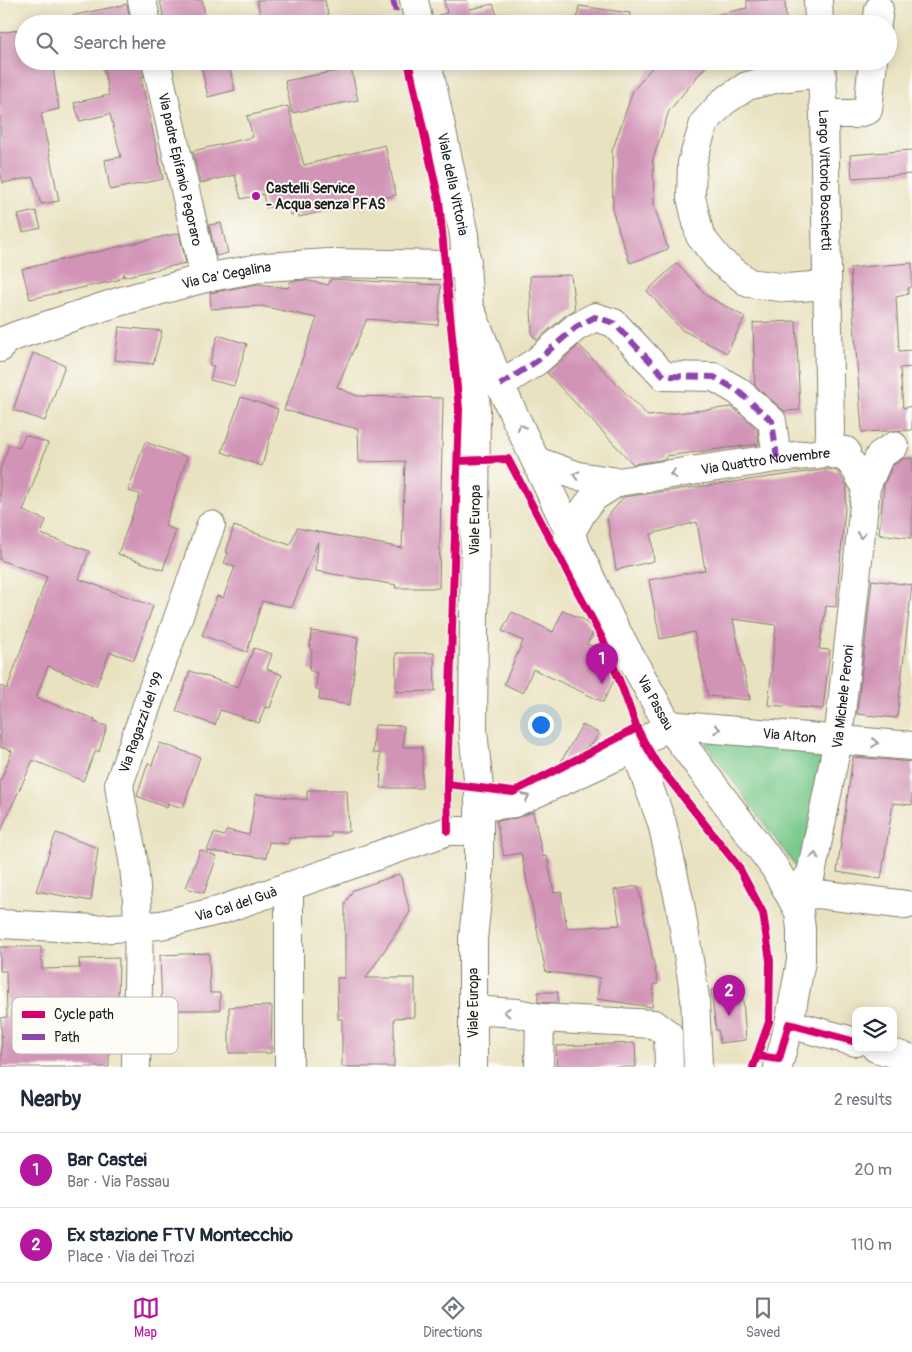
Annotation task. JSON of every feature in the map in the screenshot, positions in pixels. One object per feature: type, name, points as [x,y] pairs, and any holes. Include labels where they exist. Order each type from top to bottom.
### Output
[{"type":"street","points":[[142,0],[145,15]]},
{"type":"street","points":[[414,0],[417,15]]},
{"type":"street","points":[[818,0],[819,15]]},
{"type":"street","name":"Via padre Epifanio Pegoraro","points":[[158,70],[205,278]]},
{"type":"street","name":"Viale della Vittoria","points":[[429,70],[464,235],[470,308]]},
{"type":"street","name":"Largo Vittorio Boschetti","points":[[810,70],[747,86],[723,102],[704,123],[692,163],[691,198],[700,236],[720,261],[749,283],[787,288],[826,285]]},
{"type":"street","name":"Largo Vittorio Boschetti","points":[[821,70],[824,114],[829,453]]},
{"type":"street","points":[[824,114],[854,114],[868,110],[872,70]]},
{"type":"street","name":"Via Ca' Cegalina","points":[[1,340],[118,302],[205,278],[265,267],[329,263],[446,264],[467,261]]},
{"type":"street","name":"Via Passau","points":[[470,308],[500,385],[569,536],[611,621],[668,724],[775,868],[799,912],[801,961],[789,1024],[778,1067]]},
{"type":"street","name":"Viale Europa","points":[[470,308],[476,410],[473,731],[478,788],[479,880],[474,939],[473,1067]]},
{"type":"street","points":[[500,385],[537,361],[576,328],[595,317],[614,323],[664,376],[714,377],[738,390],[772,421],[777,458]]},
{"type":"street","name":"Via Quattro Novembre","points":[[536,461],[578,476],[618,482],[777,458],[903,444]]},
{"type":"street","name":"Via Michele Peroni","points":[[792,897],[811,874],[838,740],[866,487],[880,455],[903,444]]},
{"type":"street","points":[[829,453],[846,457],[866,487]]},
{"type":"street","name":"Via Quattro Novembre","points":[[569,536],[583,510],[594,497],[618,482]]},
{"type":"street","name":"Via Ragazzi del '99","points":[[137,997],[139,926],[131,843],[122,808],[119,784],[211,525]]},
{"type":"street","points":[[478,807],[514,803],[635,748],[668,724]]},
{"type":"street","name":"Via Alton","points":[[668,724],[912,746]]},
{"type":"street","name":"Viale Europa","points":[[473,731],[464,786],[462,831],[464,885],[474,939]]},
{"type":"street","points":[[635,748],[662,823],[680,904],[695,998],[698,1067]]},
{"type":"street","name":"Via Cal del Guà","points":[[0,924],[96,930],[161,925],[221,910],[448,831],[462,831]]},
{"type":"street","points":[[289,886],[289,1067]]},
{"type":"street","points":[[792,897],[818,894],[906,905]]},
{"type":"street","points":[[473,1010],[517,1013],[540,1018],[654,1024],[668,1034],[669,1067]]},
{"type":"street","points":[[539,1067],[540,1018]]},
{"type":"street","points":[[789,1024],[852,1041]]},
{"type":"street","points":[[889,1052],[912,1059]]},
{"type":"street","name":"Via Ragazzi del '99","points":[[136,1054],[136,1067]]},
{"type":"green space","points":[[703,740],[825,749],[799,871]]},
{"type":"building","points":[[160,0],[202,0],[205,15],[163,15]]},
{"type":"building","points":[[257,0],[325,0],[328,15],[260,15]]},
{"type":"building","points":[[444,0],[467,0],[470,9],[493,4],[497,15],[438,15],[447,13]]},
{"type":"building","points":[[747,0],[785,0],[786,15],[715,15],[747,8]]},
{"type":"building","points":[[127,4],[129,15],[76,15]]},
{"type":"building","points":[[579,6],[630,13],[630,15],[578,15]]},
{"type":"building","points":[[15,30],[15,70],[53,70],[59,109],[41,113],[59,201],[41,204],[33,177],[3,183],[0,169],[0,33]]},
{"type":"building","points":[[104,70],[143,70],[144,77],[141,77],[163,179],[110,190],[105,160],[121,157],[110,114],[80,121],[74,103],[109,95]]},
{"type":"building","points":[[202,70],[230,70],[235,90],[208,97]]},
{"type":"building","points":[[341,70],[351,70],[358,100],[292,113],[285,81]]},
{"type":"building","points":[[650,70],[703,70],[669,111],[652,162],[654,206],[668,249],[630,263],[613,213],[612,151],[633,91]]},
{"type":"building","points":[[288,106],[304,165],[385,145],[396,195],[299,217],[298,213],[291,215],[288,202],[266,208],[263,194],[241,199],[235,175],[200,183],[193,151],[253,137],[247,116]]},
{"type":"building","points":[[912,150],[912,174],[852,178],[850,155]]},
{"type":"building","points":[[36,211],[41,228],[23,232],[18,215]]},
{"type":"building","points":[[221,223],[228,253],[216,256],[209,225]]},
{"type":"building","points":[[179,233],[186,263],[123,277],[124,274],[118,280],[30,299],[22,269]]},
{"type":"building","points":[[677,263],[707,296],[745,317],[727,353],[682,330],[647,291]]},
{"type":"building","points":[[912,263],[912,286],[908,288],[908,294],[896,297],[899,351],[912,350],[912,367],[900,368],[903,408],[912,406],[912,430],[862,432],[850,268]]},
{"type":"building","points":[[571,275],[575,310],[566,315],[537,340],[532,335],[530,276]]},
{"type":"building","points":[[331,279],[441,285],[438,325],[367,319],[337,387],[357,396],[443,398],[439,588],[395,588],[396,585],[316,571],[318,541],[292,607],[262,601],[247,652],[202,635],[217,596],[223,598],[235,567],[224,563],[234,526],[290,545],[297,528],[402,548],[405,461],[359,462],[358,429],[284,410],[317,318],[261,306],[211,309],[210,293],[258,284],[288,288],[291,281],[304,280],[328,285]]},
{"type":"building","points":[[796,321],[800,410],[784,411],[755,386],[753,323]]},
{"type":"building","points":[[119,327],[162,331],[153,364],[115,360]]},
{"type":"building","points":[[218,335],[247,344],[234,386],[210,380],[214,366],[209,365]]},
{"type":"building","points":[[579,345],[648,416],[732,407],[757,429],[759,444],[666,456],[666,459],[633,464],[547,373]]},
{"type":"building","points":[[33,353],[65,365],[45,421],[13,410]]},
{"type":"building","points":[[241,397],[278,409],[262,466],[222,452]]},
{"type":"building","points":[[25,435],[48,443],[23,511],[46,520],[41,534],[89,551],[79,579],[153,606],[134,660],[110,652],[96,686],[48,666],[36,698],[95,719],[94,722],[107,726],[99,752],[96,750],[83,781],[33,760],[0,832],[0,782],[12,751],[0,747],[0,686],[7,689],[47,577],[0,560],[0,470],[9,445],[19,448]]},
{"type":"building","points":[[145,442],[187,457],[165,526],[176,530],[163,570],[118,554],[140,494],[128,491]]},
{"type":"building","points":[[912,458],[912,538],[879,534],[884,485],[892,466],[903,459]]},
{"type":"building","points":[[828,469],[837,471],[847,486],[836,607],[826,606],[819,649],[830,650],[823,709],[768,705],[776,625],[733,619],[750,700],[708,696],[694,632],[660,639],[649,580],[705,570],[697,522],[651,534],[654,561],[616,570],[607,517],[624,497]]},
{"type":"building","points":[[872,580],[912,585],[897,718],[857,714]]},
{"type":"building","points":[[563,610],[584,620],[594,631],[587,644],[607,653],[614,680],[603,702],[533,669],[523,693],[504,684],[523,641],[502,631],[512,612],[553,632]]},
{"type":"building","points":[[311,631],[358,637],[350,705],[319,700],[320,690],[316,689],[317,673],[309,670],[312,650],[310,649]]},
{"type":"building","points":[[254,648],[272,654],[267,669],[282,675],[270,708],[265,707],[259,723],[220,710],[215,725],[176,711],[190,671],[238,687]]},
{"type":"building","points":[[396,653],[434,653],[435,691],[396,692]]},
{"type":"building","points":[[375,725],[404,726],[403,747],[422,747],[422,788],[381,788],[380,753],[373,753]]},
{"type":"building","points":[[582,725],[599,733],[593,743],[559,765]]},
{"type":"building","points":[[160,743],[200,757],[183,808],[168,803],[167,808],[137,796],[148,763],[152,765]]},
{"type":"building","points":[[853,757],[912,762],[912,805],[893,803],[881,879],[837,872]]},
{"type":"building","points":[[307,790],[347,790],[349,832],[331,832],[331,837],[289,838],[288,844],[269,842],[266,858],[207,851],[214,833],[224,836],[227,830],[249,835],[256,794],[307,800]]},
{"type":"building","points":[[533,812],[543,857],[547,856],[554,893],[561,892],[567,928],[620,925],[614,890],[638,886],[658,984],[654,984],[652,1007],[597,999],[600,978],[546,972],[521,853],[504,856],[496,821],[516,818]]},
{"type":"building","points":[[56,833],[98,848],[91,901],[36,891]]},
{"type":"building","points":[[200,850],[217,857],[204,893],[186,888]]},
{"type":"building","points":[[400,874],[410,912],[366,978],[415,978],[415,1017],[394,1018],[394,1067],[342,1067],[342,1019],[338,1019],[337,978],[345,978],[345,903],[353,890]]},
{"type":"building","points":[[0,947],[41,947],[42,969],[80,968],[79,959],[119,958],[118,997],[12,997],[12,1054],[109,1054],[109,1067],[2,1067],[1,1018],[7,1017],[6,971],[0,971]]},
{"type":"building","points":[[209,953],[210,993],[220,993],[220,1010],[178,1010],[178,997],[162,997],[160,955]]},
{"type":"building","points":[[739,987],[740,999],[743,999],[746,1040],[720,1043],[718,1030],[716,1030],[711,990]]},
{"type":"building","points":[[538,992],[558,992],[558,1003],[538,1002]]},
{"type":"building","points":[[272,1006],[271,1053],[229,1053],[229,1007]]},
{"type":"building","points":[[635,1043],[636,1067],[557,1067],[556,1046]]},
{"type":"marked path","points":[[393,0],[397,15]]},
{"type":"marked path","points":[[500,385],[537,361],[576,327],[595,317],[614,323],[664,376],[714,377],[738,391],[772,421],[777,458]]},
{"type":"cycle path","points":[[410,70],[439,201],[459,409],[447,784],[448,831]]},
{"type":"cycle path","points":[[459,461],[508,459],[602,638],[644,742],[657,764],[738,866],[763,913],[770,961],[769,1022],[753,1067]]},
{"type":"cycle path","points":[[447,784],[513,792],[637,728]]},
{"type":"cycle path","points":[[758,1056],[779,1059],[789,1024],[852,1041]]},
{"type":"place","name":"Castelli Service - Acqua senza PFAS","points":[[256,196]]},
{"type":"place","name":"Bar Castei","points":[[602,684]]},
{"type":"place","name":"Ex stazione FTV Montecchio","points":[[729,1016]]}]
